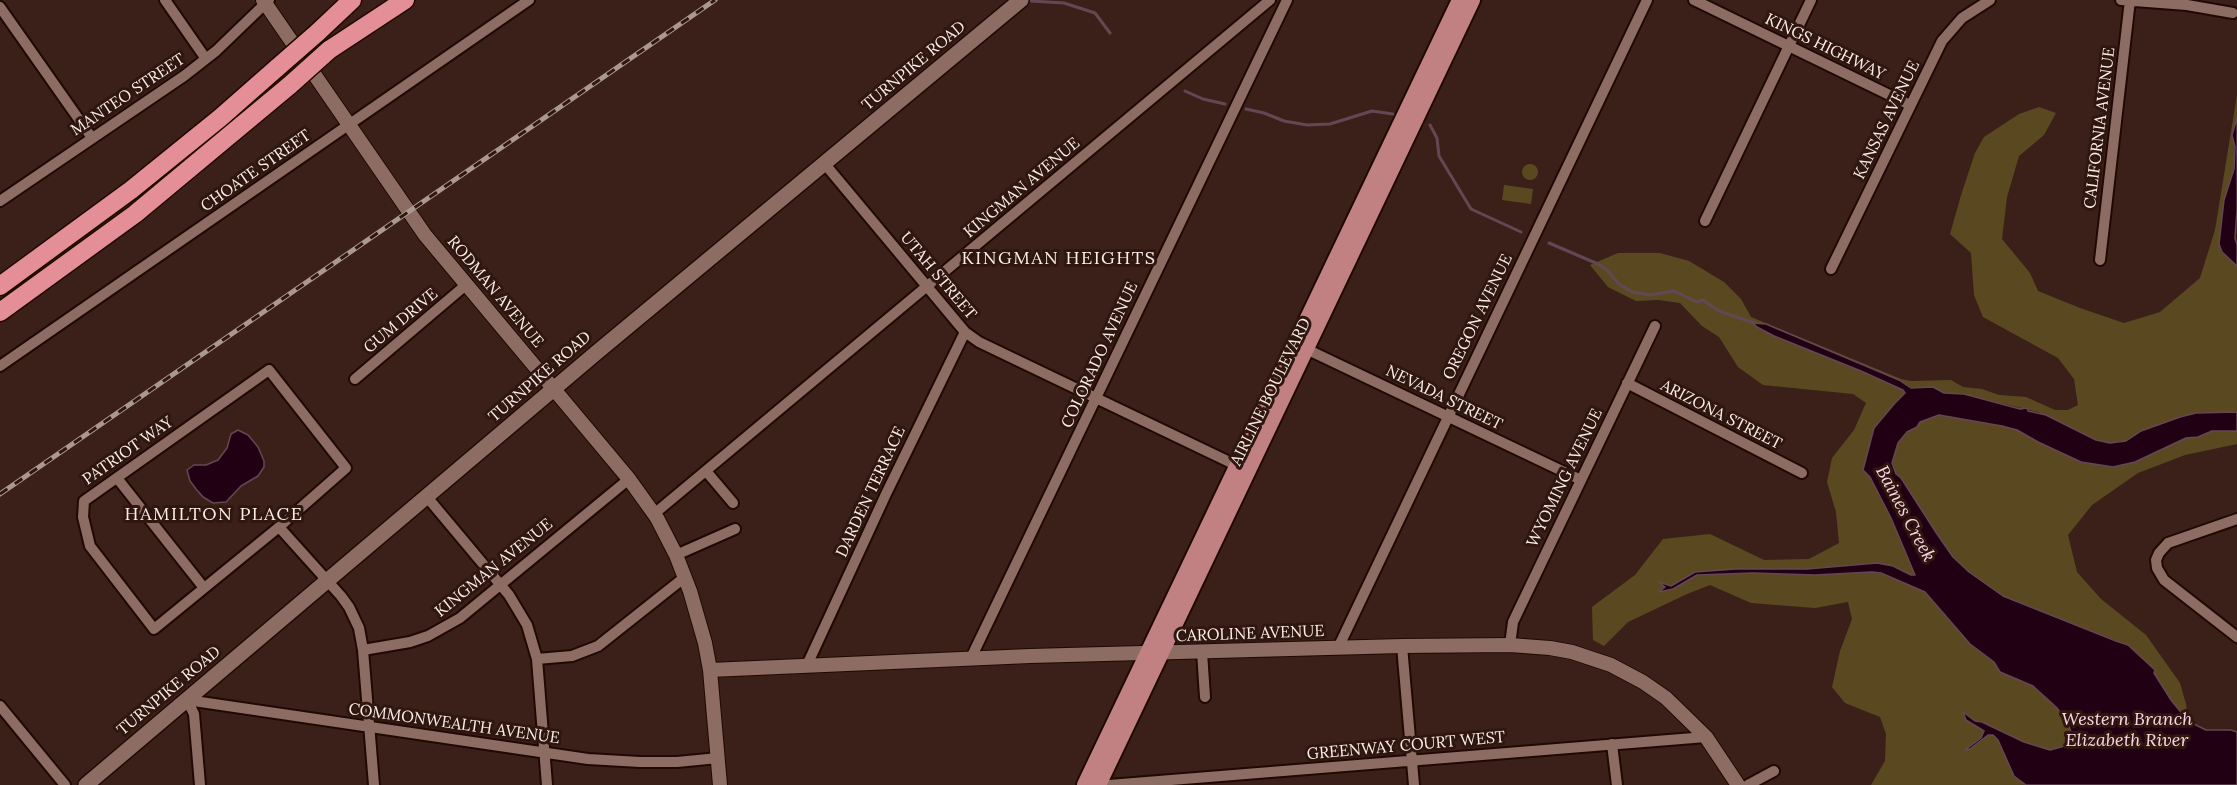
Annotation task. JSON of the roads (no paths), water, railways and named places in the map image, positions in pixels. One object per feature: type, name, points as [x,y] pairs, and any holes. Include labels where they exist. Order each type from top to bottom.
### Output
[{"type":"highway","points":[[317,33],[343,0]]},
{"type":"highway","points":[[0,286],[131,190],[220,118],[352,0]]},
{"type":"highway","points":[[0,312],[144,207],[290,85],[384,0]]},
{"type":"highway","points":[[329,50],[405,0]]},
{"type":"main road","name":"TURNPIKE ROAD","points":[[86,785],[1021,0]]},
{"type":"main road","name":"AIRLINE BOULEVARD","points":[[1098,785],[1154,653],[1433,68],[1460,0]]},
{"type":"main road","name":"AIRLINE BOULEVARD","points":[[1433,68],[1473,0]]},
{"type":"main road","name":"AIRLINE BOULEVARD","points":[[1084,785],[1154,653]]},
{"type":"street","points":[[165,0],[206,59]]},
{"type":"street","name":"CHOATE STREET","points":[[0,366],[529,0]]},
{"type":"street","name":"KINGMAN AVENUE","points":[[654,514],[1270,0]]},
{"type":"street","name":"COLORADO AVENUE","points":[[971,658],[1287,0]]},
{"type":"street","name":"OREGON AVENUE","points":[[1338,648],[1647,0]]},
{"type":"street","name":"KINGS HIGHWAY","points":[[1694,0],[1910,105]]},
{"type":"street","points":[[1705,221],[1811,0]]},
{"type":"street","name":"KANSAS AVENUE","points":[[1831,269],[1942,41],[1962,18],[1990,0]]},
{"type":"street","points":[[2127,0],[2187,5],[2233,13]]},
{"type":"street","name":"CALIFORNIA AVENUE","points":[[2100,260],[2127,0]]},
{"type":"street","name":"MANTEO STREET","points":[[0,201],[206,59],[266,1]]},
{"type":"street","name":"RODMAN AVENUE","points":[[266,1],[414,220],[629,479],[654,514],[676,555],[699,615],[710,670],[720,785]]},
{"type":"street","points":[[0,7],[92,138]]},
{"type":"street","name":"UTAH STREET","points":[[824,164],[965,332],[979,342],[1242,468]]},
{"type":"street","name":"GUM DRIVE","points":[[355,379],[467,284]]},
{"type":"street","name":"WYOMING AVENUE","points":[[1510,645],[1513,622],[1655,326]]},
{"type":"street","name":"DARDEN TERRACE","points":[[807,665],[965,332]]},
{"type":"street","name":"NEVADA STREET","points":[[1300,346],[1581,480]]},
{"type":"street","name":"PATRIOT WAY","points":[[269,370],[346,468],[279,527],[154,629],[90,546],[83,517],[84,501],[269,370]]},
{"type":"street","name":"ARIZONA STREET","points":[[1627,384],[1802,472]]},
{"type":"street","points":[[706,471],[733,503]]},
{"type":"street","points":[[117,478],[204,588]]},
{"type":"street","name":"KINGMAN AVENUE","points":[[363,650],[411,642],[445,628],[501,585],[629,479]]},
{"type":"street","points":[[427,497],[501,585],[519,609],[527,625],[537,659],[547,785]]},
{"type":"street","points":[[2237,519],[2168,543],[2158,553],[2156,560],[2157,568],[2164,579],[2237,637]]},
{"type":"street","points":[[279,527],[345,602],[355,617],[363,650],[374,785]]},
{"type":"street","points":[[676,555],[735,529]]},
{"type":"street","points":[[537,659],[572,656],[598,646],[685,577]]},
{"type":"street","name":"CAROLINE AVENUE","points":[[710,670],[971,658],[1402,646],[1510,645],[1561,650],[1611,665],[1643,682],[1666,698],[1706,736],[1738,785]]},
{"type":"street","points":[[1402,646],[1414,785]]},
{"type":"street","points":[[1202,652],[1205,697]]},
{"type":"street","points":[[187,700],[194,714],[200,785]]},
{"type":"street","name":"COMMONWEALTH AVENUE","points":[[187,700],[588,759],[677,762],[718,758]]},
{"type":"street","points":[[0,706],[65,785]]},
{"type":"street","name":"GREENWAY COURT WEST","points":[[1109,785],[1706,736]]},
{"type":"street","points":[[1612,744],[1617,785]]},
{"type":"street","points":[[1748,785],[1774,771]]},
{"type":"water","points":[[2237,118],[2235,238],[2237,266],[2222,252],[2219,244],[2224,200],[2234,169],[2235,147],[2232,135]]},
{"type":"water","name":"Western Branch Elizabeth River","points":[[1753,323],[1766,324],[1899,380],[1911,388],[1933,387],[1944,393],[1964,394],[2020,409],[2027,408],[2028,411],[2046,415],[2096,440],[2110,443],[2126,441],[2141,431],[2196,413],[2237,412],[2237,431],[2212,431],[2198,437],[2186,438],[2135,462],[2113,467],[2081,462],[2017,430],[1939,415],[1920,422],[1917,427],[1907,432],[1898,443],[1892,463],[1896,474],[1901,478],[1953,557],[1969,572],[2003,596],[2128,645],[2155,670],[2154,673],[2171,700],[2188,721],[2206,730],[2237,732],[2237,785],[2026,785],[2014,776],[1998,740],[1993,735],[1988,735],[1970,749],[1965,750],[1981,738],[1984,731],[1966,720],[1963,712],[1975,721],[1982,722],[2024,742],[2050,750],[2072,744],[2072,735],[2067,720],[2056,707],[2033,686],[2000,672],[1994,662],[1970,644],[1925,592],[1881,573],[1697,575],[1673,589],[1659,592],[1665,587],[1659,582],[1671,586],[1695,572],[1735,569],[1807,569],[1877,563],[1893,566],[1915,575],[1891,518],[1870,477],[1863,470],[1874,428],[1905,393],[1861,371],[1774,336]]},
{"type":"water","points":[[238,430],[248,435],[258,447],[264,467],[258,476],[241,486],[226,502],[213,503],[196,489],[190,481],[187,470],[194,465],[206,465],[218,460],[227,448],[231,434]]},
{"type":"waterway","points":[[1031,1],[1064,3],[1095,13],[1110,33]]},
{"type":"waterway","points":[[1185,91],[1203,99],[1225,104]]},
{"type":"waterway","points":[[1246,109],[1284,121],[1307,125],[1330,124],[1372,111],[1393,114]]},
{"type":"waterway","points":[[1430,125],[1437,138],[1439,156],[1471,209],[1521,232]]},
{"type":"waterway","points":[[1549,243],[1598,264],[1608,271],[1619,284],[1632,292],[1650,295],[1674,291],[1697,302],[1703,300],[1719,311],[1754,323]]},
{"type":"railway","points":[[0,494],[715,0]]},
{"type":"district","name":"KINGMAN HEIGHTS","points":[[1059,259]]},
{"type":"district","name":"HAMILTON PLACE","points":[[214,515]]},
{"type":"water label","name":"Baines Creek","points":[[1905,514]]}]
